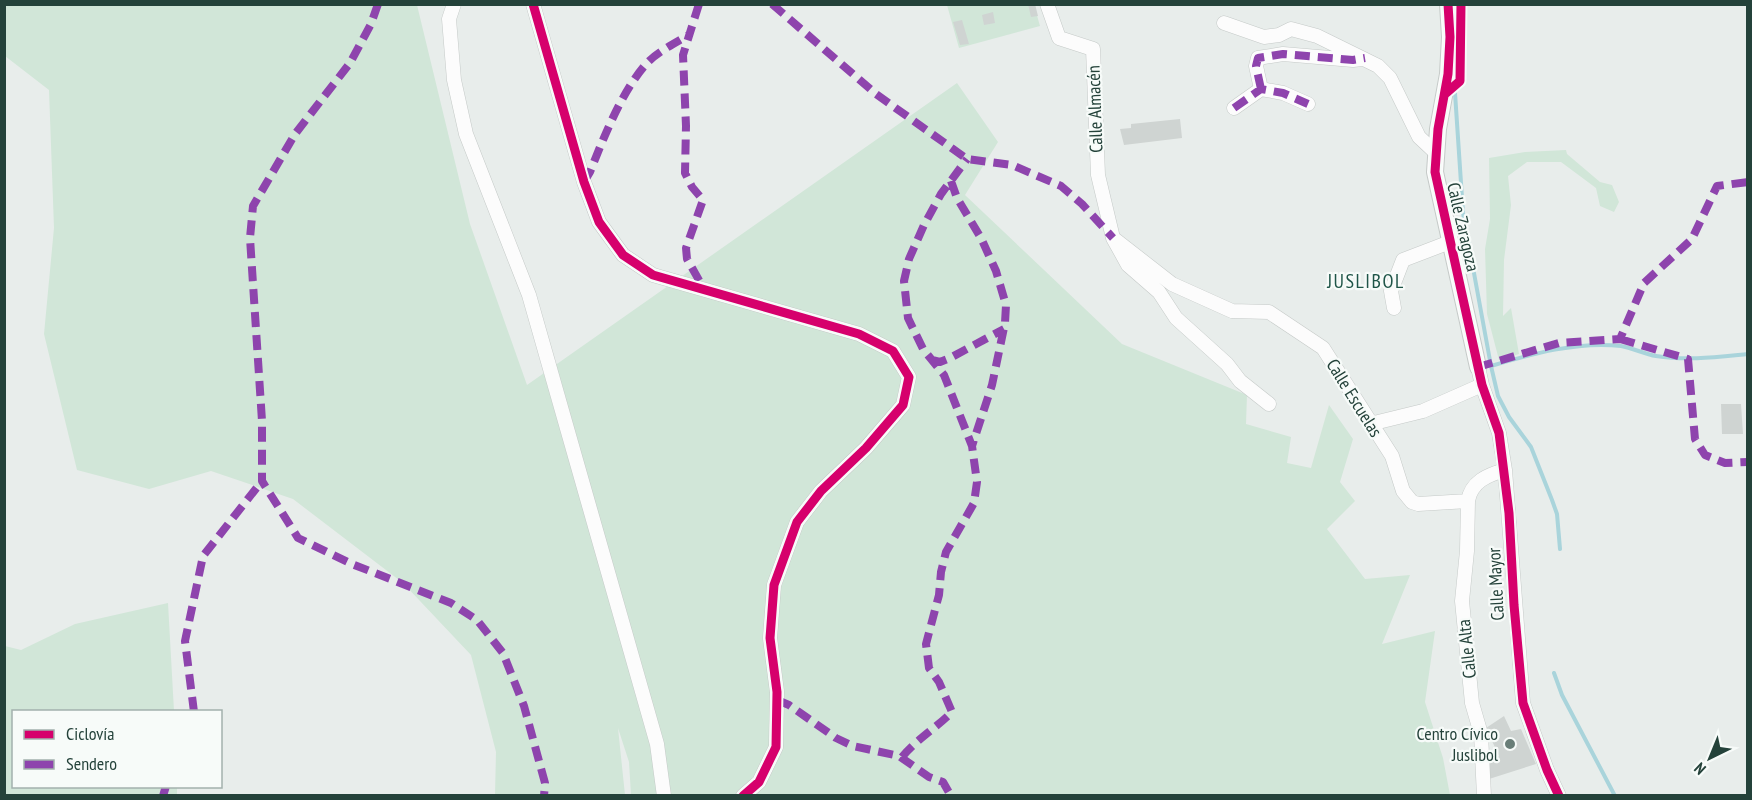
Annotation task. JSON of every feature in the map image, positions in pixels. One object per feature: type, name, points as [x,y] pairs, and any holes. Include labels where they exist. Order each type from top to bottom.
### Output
[{"type":"street","points":[[454,4],[449,19],[454,81],[466,134],[529,295],[657,744],[664,795]]},
{"type":"street","points":[[533,4],[584,182],[599,222],[623,255],[653,275],[859,334],[893,351],[909,377],[903,405],[866,448],[821,491],[797,522],[774,585],[770,638],[777,692],[776,747],[759,782],[742,795]]},
{"type":"street","name":"Calle Almacén","points":[[1047,4],[1059,38],[1093,49],[1098,175],[1113,238]]},
{"type":"street","name":"Calle Zaragoza","points":[[1448,4],[1450,37],[1448,74],[1435,152],[1437,186],[1478,367]]},
{"type":"street","points":[[1224,23],[1264,37],[1279,35],[1291,29],[1300,31],[1337,44],[1365,58],[1386,73],[1419,137],[1435,152]]},
{"type":"street","points":[[1261,88],[1256,66],[1258,58],[1283,54],[1353,60],[1365,58]]},
{"type":"street","points":[[1234,108],[1261,88],[1283,93],[1308,104]]},
{"type":"street","points":[[1113,238],[1128,265],[1160,292],[1176,318],[1227,364],[1240,381],[1269,404]]},
{"type":"street","name":"Calle Escuelas","points":[[1113,238],[1172,284],[1232,311],[1269,312],[1323,348],[1392,456],[1403,491],[1412,502],[1419,504],[1468,501]]},
{"type":"street","points":[[1394,308],[1390,291],[1403,260],[1450,242]]},
{"type":"street","name":"Calle Mayor","points":[[1478,367],[1499,433],[1505,470],[1523,703],[1547,770],[1559,795]]},
{"type":"street","points":[[1370,424],[1423,411],[1482,385]]},
{"type":"street","points":[[1468,501],[1473,487],[1482,479],[1505,470]]},
{"type":"street","name":"Calle Alta","points":[[1468,501],[1467,551],[1462,601],[1472,703],[1481,734],[1484,795]]},
{"type":"green space","points":[[4,5],[417,5],[470,224],[527,385],[957,83],[998,142],[965,195],[1122,344],[1247,395],[1246,424],[1291,437],[1287,463],[1311,468],[1329,405],[1353,439],[1340,482],[1355,501],[1327,529],[1365,579],[1410,575],[1382,644],[1435,631],[1425,702],[1443,758],[1450,795],[631,795],[629,762],[618,728],[625,795],[495,795],[496,752],[471,655],[403,583],[293,499],[211,471],[149,489],[77,470],[44,334],[54,228],[49,90],[5,56]]},
{"type":"green space","points":[[947,5],[1034,5],[1040,26],[959,48]]},
{"type":"green space","points":[[1566,150],[1567,154],[1600,182],[1612,185],[1619,202],[1614,212],[1600,206],[1596,188],[1561,162],[1527,162],[1508,176],[1511,205],[1504,260],[1503,316],[1511,308],[1519,354],[1499,360],[1487,314],[1485,249],[1490,219],[1489,158],[1525,152]]},
{"type":"green space","points":[[168,603],[174,710],[12,710],[12,788],[177,788],[177,795],[5,795],[5,646],[21,650],[75,624]]},
{"type":"building","points":[[1028,4],[1035,4],[1038,16],[1031,17]]},
{"type":"building","points":[[993,12],[995,23],[984,25],[982,15]]},
{"type":"building","points":[[962,20],[969,44],[960,45],[953,22]]},
{"type":"building","points":[[1180,119],[1182,138],[1124,145],[1120,129],[1131,128],[1131,124]]},
{"type":"building","points":[[1721,404],[1741,404],[1743,434],[1722,434]]},
{"type":"building","name":"Centro Cívico Juslibol","points":[[1504,716],[1511,731],[1521,729],[1536,764],[1489,779],[1488,762],[1499,756],[1486,728]]},
{"type":"waterway","points":[[1455,93],[1463,213],[1491,366],[1498,396],[1509,417],[1531,447],[1552,500],[1557,514],[1560,549]]},
{"type":"waterway","points":[[1491,366],[1539,353],[1588,345],[1621,346],[1652,355],[1679,358],[1748,354]]},
{"type":"waterway","points":[[1554,673],[1562,695],[1615,796]]},
{"type":"marked path","points":[[378,4],[371,24],[350,63],[295,134],[253,206],[250,238],[262,421],[262,481],[298,538],[352,564],[451,603],[477,620],[503,653],[524,706],[545,783],[544,796]]},
{"type":"marked path","points":[[699,4],[683,55],[685,173],[692,187],[703,200],[686,248],[687,259],[704,289]]},
{"type":"marked path","points":[[772,4],[876,94],[967,159],[1012,165],[1061,186],[1082,204],[1113,238]]},
{"type":"marked path","points":[[584,182],[614,114],[639,73],[657,54],[690,34]]},
{"type":"marked path","points":[[1261,89],[1256,66],[1258,58],[1283,54],[1353,60],[1365,58]]},
{"type":"marked path","points":[[1234,108],[1261,89],[1283,93],[1308,104]]},
{"type":"marked path","points":[[902,757],[952,712],[939,682],[929,668],[926,644],[939,595],[946,552],[974,503],[977,482],[972,446],[944,375],[923,349],[908,318],[904,281],[909,259],[924,225],[941,194],[967,159]]},
{"type":"marked path","points":[[951,181],[957,198],[981,238],[996,271],[1006,305],[1005,323],[992,385],[972,446]]},
{"type":"marked path","points":[[1478,367],[1559,343],[1620,339],[1644,283],[1692,239],[1717,186],[1748,182]]},
{"type":"marked path","points":[[932,360],[940,362],[950,358],[1004,329]]},
{"type":"marked path","points":[[1620,339],[1688,359],[1695,439],[1705,455],[1725,463],[1748,462]]},
{"type":"marked path","points":[[194,710],[185,641],[203,556],[262,481]]},
{"type":"marked path","points":[[777,700],[789,705],[836,738],[853,746],[899,756],[929,777],[943,782],[951,796]]},
{"type":"marked path","points":[[163,796],[165,788]]},
{"type":"cycle path","points":[[533,4],[584,182],[599,222],[623,255],[653,275],[859,334],[893,351],[909,377],[903,405],[866,448],[821,491],[797,522],[774,585],[770,638],[777,692],[776,747],[759,782],[743,796]]},
{"type":"cycle path","points":[[1448,4],[1450,37],[1448,74],[1438,129],[1435,172],[1482,385],[1499,433],[1509,513],[1523,703],[1547,770],[1559,796]]},
{"type":"cycle path","points":[[1445,94],[1460,81],[1461,4]]},
{"type":"place","name":"Centro Cívico Juslibol","points":[[1510,744]]},
{"type":"district","name":"JUSLIBOL","points":[[1366,281]]}]
